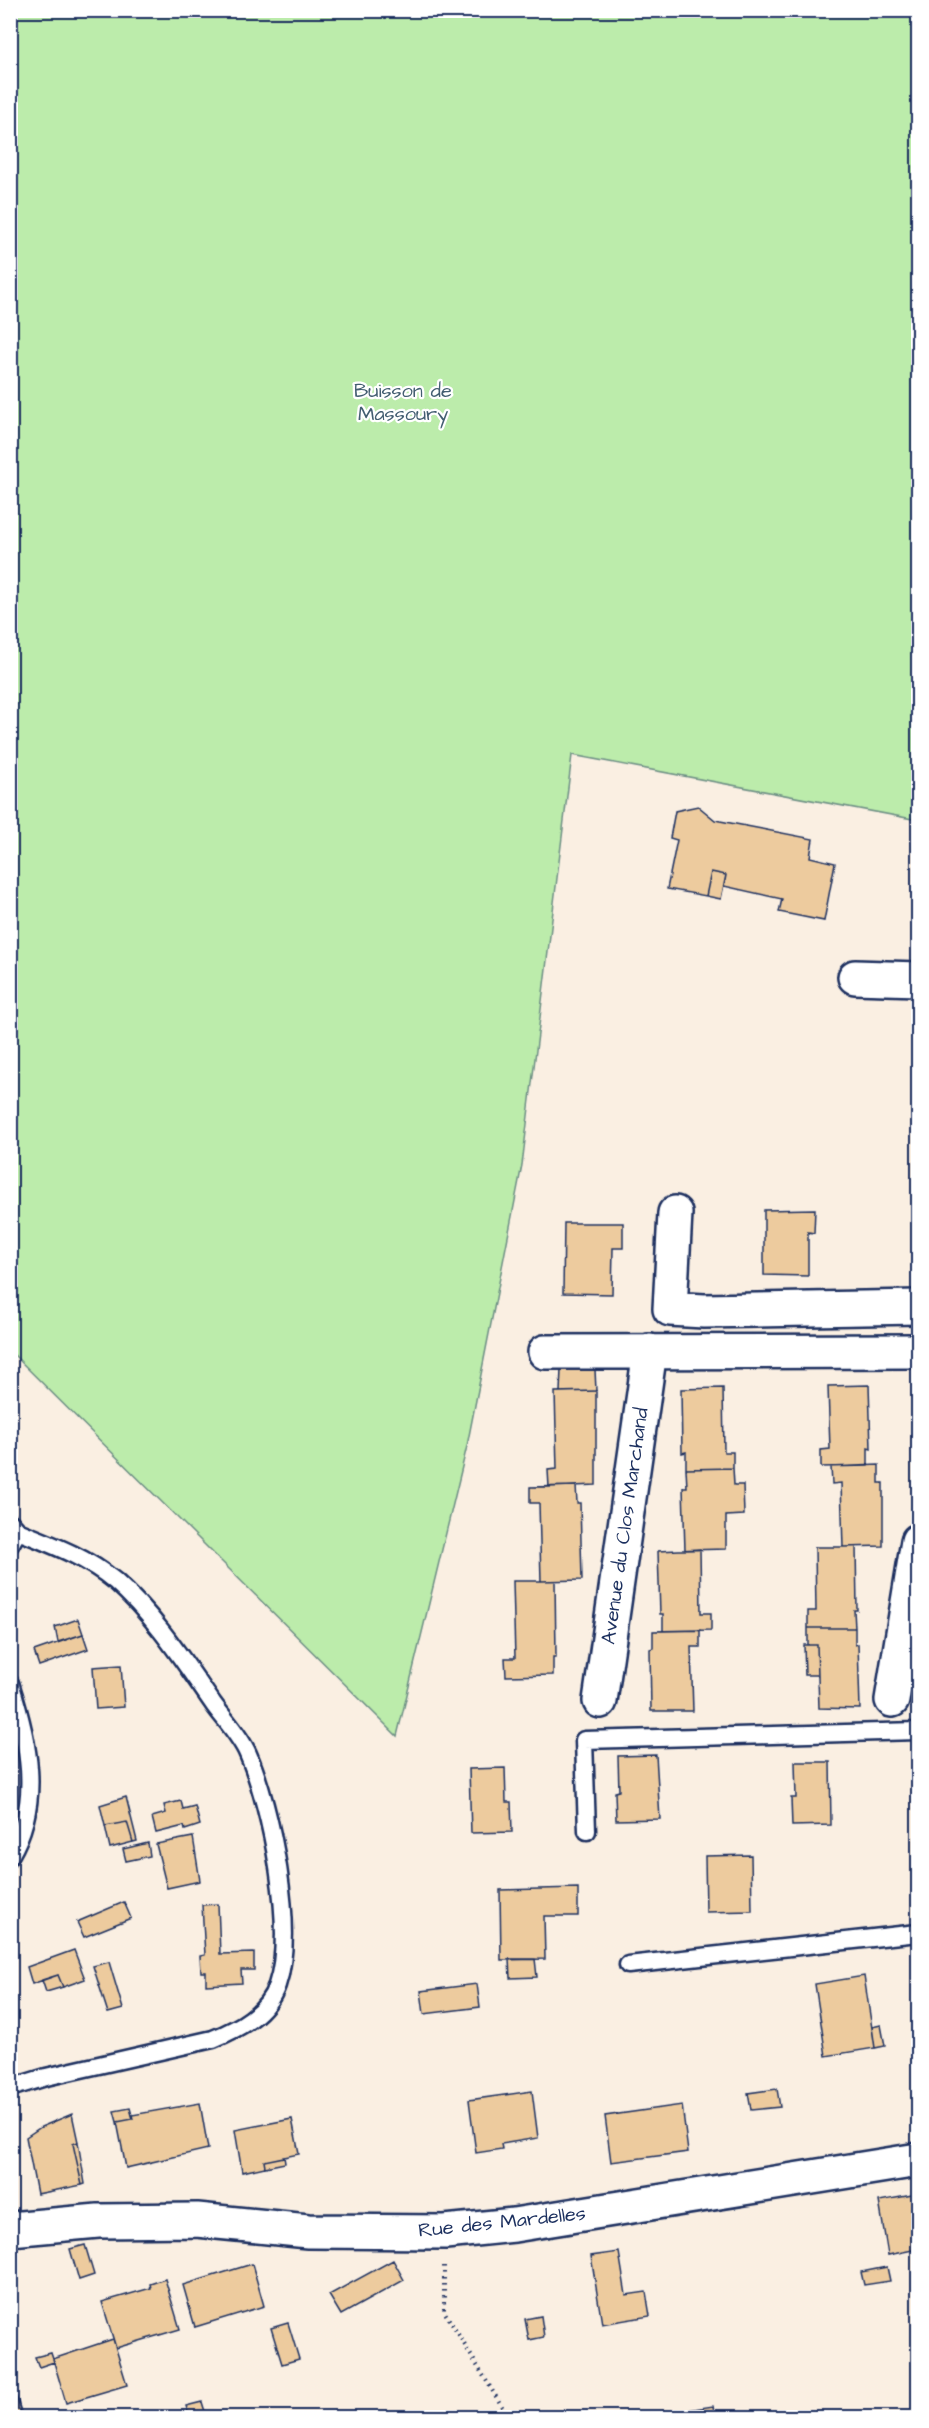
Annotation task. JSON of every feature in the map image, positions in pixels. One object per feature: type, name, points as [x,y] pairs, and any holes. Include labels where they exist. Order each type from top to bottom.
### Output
[{"type":"street","points":[[855,977],[918,979]]},
{"type":"street","points":[[675,1213],[670,1309],[704,1311],[918,1307]]},
{"type":"street","points":[[545,1352],[918,1351]]},
{"type":"street","name":"Avenue du Clos Marchand","points":[[600,1701],[650,1352]]},
{"type":"street","points":[[892,1700],[918,1541]]},
{"type":"street","name":"Rue des Mardelles","points":[[10,2229],[98,2221],[197,2220],[308,2231],[445,2232],[514,2225],[918,2160]]},
{"type":"lane","points":[[10,2088],[46,2077],[213,2039],[238,2028],[260,2011],[277,1986],[282,1955],[283,1925],[278,1867],[267,1809],[247,1751],[154,1620],[114,1581],[74,1553],[13,1533]]},
{"type":"lane","points":[[10,1683],[26,1741],[30,1772],[30,1802],[20,1840],[10,1856]]},
{"type":"lane","points":[[587,1831],[584,1740],[918,1731]]},
{"type":"lane","points":[[628,1965],[918,1933]]},
{"type":"path","points":[[445,2232],[444,2311],[509,2418]]},
{"type":"green space","name":"Buisson de Massoury","points":[[10,11],[918,11],[918,820],[572,755],[522,1165],[467,1446],[397,1736],[11,1352]]},
{"type":"building","points":[[698,806],[715,820],[813,839],[810,857],[835,863],[824,921],[779,912],[782,899],[724,886],[726,875],[711,872],[706,896],[667,889],[677,840],[670,838],[675,811]]},
{"type":"building","points":[[711,872],[726,875],[721,899],[706,896]]},
{"type":"building","points":[[815,1209],[814,1233],[808,1232],[808,1276],[764,1275],[764,1210]]},
{"type":"building","points":[[564,1223],[623,1223],[623,1248],[613,1248],[612,1294],[563,1293]]},
{"type":"building","points":[[561,1370],[595,1370],[596,1391],[560,1392]]},
{"type":"building","points":[[869,1385],[871,1449],[868,1448],[868,1466],[821,1467],[821,1450],[830,1449],[828,1386]]},
{"type":"building","points":[[723,1388],[724,1452],[733,1452],[733,1468],[686,1469],[686,1452],[682,1453],[681,1389]]},
{"type":"building","points":[[596,1391],[596,1485],[549,1487],[548,1470],[557,1469],[555,1392]]},
{"type":"building","points":[[879,1465],[879,1483],[883,1483],[883,1546],[843,1547],[841,1483],[832,1484],[831,1467]]},
{"type":"building","points":[[733,1468],[734,1485],[743,1485],[744,1515],[726,1516],[726,1549],[685,1550],[683,1487],[687,1487],[686,1469]]},
{"type":"building","points":[[576,1486],[577,1503],[580,1503],[582,1580],[541,1581],[539,1503],[530,1503],[530,1487]]},
{"type":"building","points":[[815,1547],[856,1547],[855,1628],[808,1628],[808,1611],[816,1611]]},
{"type":"building","points":[[700,1549],[701,1613],[711,1613],[711,1630],[663,1631],[663,1614],[660,1614],[658,1551]]},
{"type":"building","points":[[513,1581],[555,1581],[556,1657],[553,1657],[553,1675],[506,1676],[505,1658],[515,1658]]},
{"type":"building","points":[[78,1619],[83,1634],[58,1642],[55,1627]]},
{"type":"building","points":[[808,1628],[855,1628],[855,1645],[858,1644],[860,1709],[819,1708],[817,1645],[808,1645]]},
{"type":"building","points":[[700,1630],[700,1647],[691,1647],[693,1711],[651,1711],[650,1649],[653,1648],[653,1631]]},
{"type":"building","points":[[83,1634],[88,1649],[39,1666],[34,1651]]},
{"type":"building","points":[[804,1645],[817,1645],[818,1675],[805,1675]]},
{"type":"building","points":[[121,1665],[124,1707],[96,1709],[93,1667]]},
{"type":"building","points":[[656,1755],[660,1819],[616,1820],[615,1792],[619,1791],[618,1756]]},
{"type":"building","points":[[795,1762],[830,1762],[831,1825],[792,1826],[791,1798],[796,1798]]},
{"type":"building","points":[[505,1768],[506,1802],[511,1802],[512,1832],[471,1833],[469,1769]]},
{"type":"building","points":[[126,1797],[137,1841],[133,1842],[127,1822],[105,1826],[100,1805]]},
{"type":"building","points":[[181,1801],[183,1809],[195,1806],[200,1825],[185,1830],[184,1826],[156,1833],[152,1817],[166,1813],[164,1805]]},
{"type":"building","points":[[127,1822],[133,1842],[110,1848],[105,1826]]},
{"type":"building","points":[[193,1837],[200,1881],[167,1888],[156,1844]]},
{"type":"building","points":[[148,1843],[150,1856],[126,1861],[123,1849]]},
{"type":"building","points":[[751,1855],[752,1911],[706,1912],[705,1856]]},
{"type":"building","points":[[578,1888],[578,1916],[544,1916],[545,1959],[501,1960],[500,1890]]},
{"type":"building","points":[[124,1902],[131,1918],[84,1937],[77,1922]]},
{"type":"building","points":[[218,1904],[220,1954],[254,1953],[254,1970],[241,1970],[242,1983],[206,1985],[206,1972],[201,1972],[200,1956],[205,1955],[202,1905]]},
{"type":"building","points":[[74,1950],[85,1979],[63,1987],[58,1975],[32,1984],[27,1967]]},
{"type":"building","points":[[509,1959],[535,1959],[537,1977],[510,1978]]},
{"type":"building","points":[[109,1962],[123,2009],[108,2013],[93,1966]]},
{"type":"building","points":[[58,1975],[63,1987],[46,1992],[42,1980]]},
{"type":"building","points":[[864,1976],[875,2048],[826,2056],[815,1984]]},
{"type":"building","points":[[477,1984],[480,2007],[424,2014],[421,1991]]},
{"type":"building","points":[[881,2025],[885,2046],[875,2048],[872,2027]]},
{"type":"building","points":[[777,2089],[780,2107],[751,2110],[748,2093]]},
{"type":"building","points":[[532,2091],[538,2138],[501,2144],[502,2149],[476,2153],[469,2100]]},
{"type":"building","points":[[200,2103],[208,2149],[126,2168],[117,2122],[133,2119],[132,2115]]},
{"type":"building","points":[[682,2105],[688,2152],[611,2162],[605,2116]]},
{"type":"building","points":[[130,2108],[133,2119],[117,2122],[114,2111]]},
{"type":"building","points":[[72,2114],[78,2142],[73,2144],[82,2185],[37,2194],[26,2137],[41,2127]]},
{"type":"building","points":[[292,2119],[299,2154],[264,2161],[265,2167],[242,2172],[235,2130]]},
{"type":"building","points":[[78,2142],[85,2184],[82,2185],[73,2144]]},
{"type":"building","points":[[284,2157],[285,2163],[265,2167],[264,2161]]},
{"type":"building","points":[[918,2194],[918,2249],[888,2255],[879,2201]]},
{"type":"building","points":[[85,2245],[94,2275],[79,2280],[70,2249]]},
{"type":"building","points":[[619,2252],[626,2295],[646,2292],[650,2316],[602,2324],[591,2256]]},
{"type":"building","points":[[393,2260],[404,2280],[341,2315],[329,2295]]},
{"type":"building","points":[[252,2264],[264,2306],[195,2327],[183,2285]]},
{"type":"building","points":[[887,2267],[890,2281],[864,2285],[861,2272]]},
{"type":"building","points":[[165,2279],[180,2329],[116,2348],[102,2302],[151,2288],[150,2284]]},
{"type":"building","points":[[541,2316],[544,2337],[529,2340],[525,2319]]},
{"type":"building","points":[[288,2323],[299,2359],[282,2364],[271,2328]]},
{"type":"building","points":[[113,2339],[127,2385],[66,2403],[53,2359]]},
{"type":"building","points":[[51,2353],[54,2362],[39,2367],[35,2357]]},
{"type":"building","points":[[15,2392],[23,2418],[10,2418],[10,2393]]},
{"type":"building","points":[[202,2402],[207,2418],[190,2418],[186,2406]]},
{"type":"building","points":[[713,2406],[715,2418],[662,2418],[662,2414]]},
{"type":"building","points":[[471,2412],[473,2418],[450,2418]]}]
